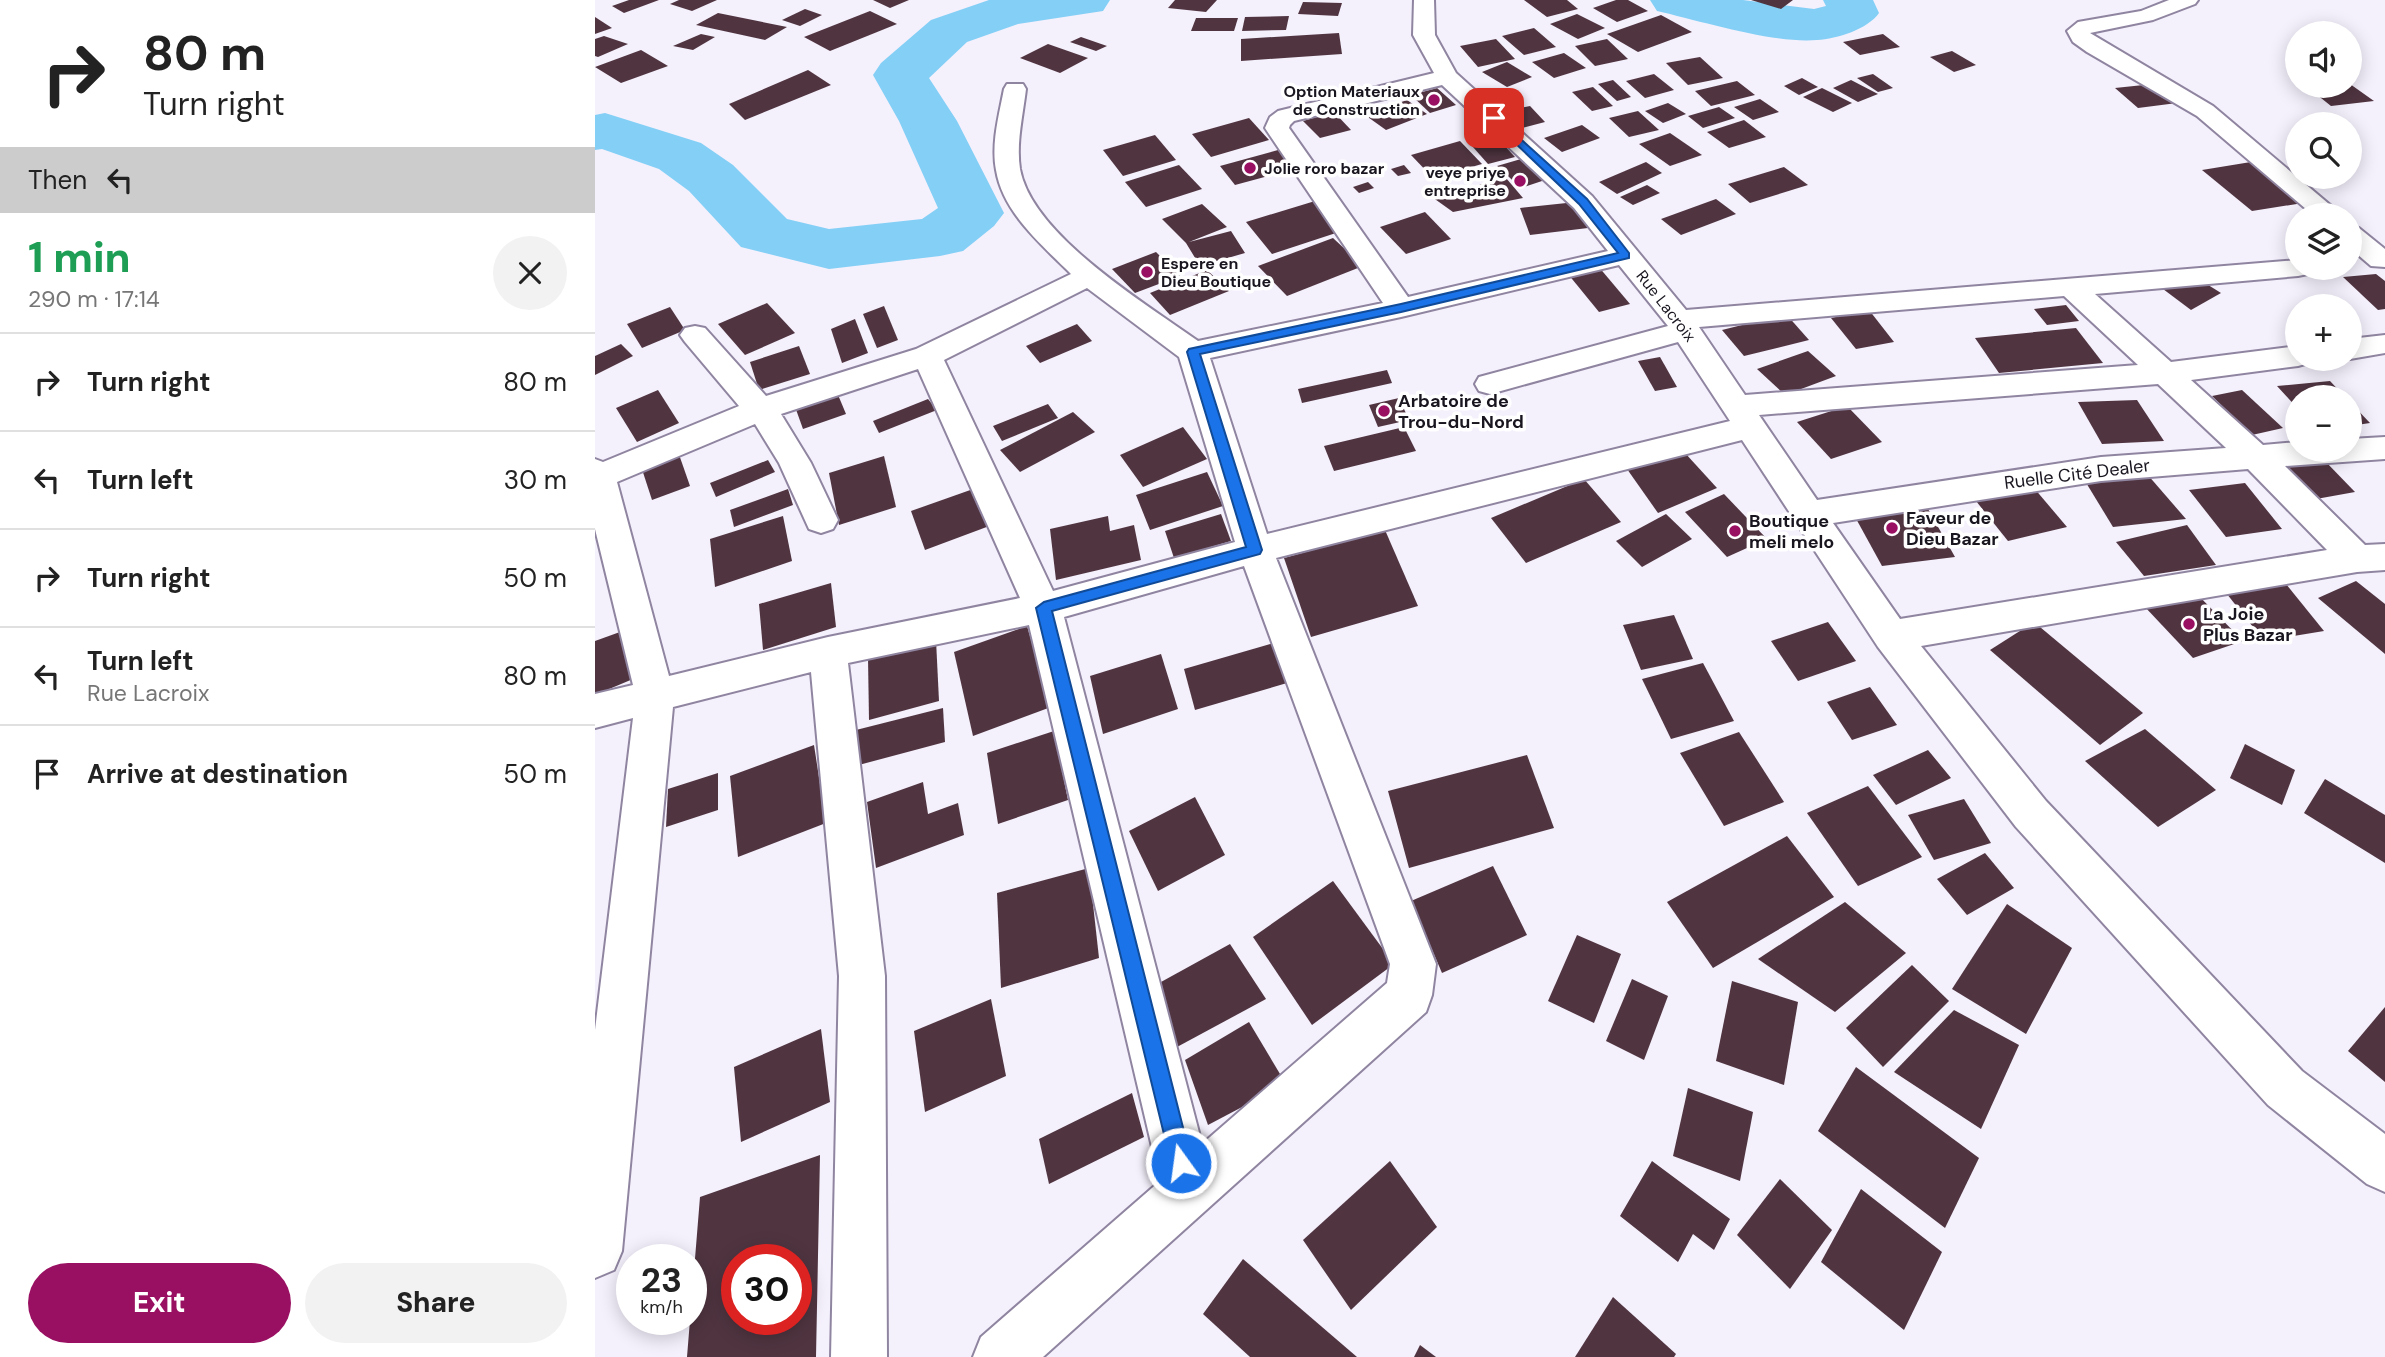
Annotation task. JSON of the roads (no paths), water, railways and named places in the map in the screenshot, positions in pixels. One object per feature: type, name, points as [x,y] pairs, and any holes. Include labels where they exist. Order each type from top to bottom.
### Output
[{"type":"street","name":"Rue Lacroix","points":[[1424,0],[1425,35],[1447,77],[1583,202],[1682,325],[1891,636],[2031,814],[2285,1088],[2385,1166]]},
{"type":"street","points":[[2188,0],[2146,16],[2086,27],[2078,31],[2081,37],[2095,47],[2205,111],[2315,203]]},
{"type":"street","points":[[1401,308],[1277,128],[1277,122],[1286,116],[1447,77]]},
{"type":"street","points":[[1001,1357],[1409,995],[1413,964],[1255,550],[1193,352],[1089,276],[1022,208],[1011,185],[1006,151],[1015,89]]},
{"type":"street","points":[[2362,243],[2383,260]]},
{"type":"street","points":[[1193,352],[1401,308],[1625,255]]},
{"type":"street","points":[[2362,262],[2383,260]]},
{"type":"street","points":[[1490,384],[1682,325],[2285,269]]},
{"type":"street","points":[[595,1251],[655,696],[596,475],[761,409],[927,356],[1089,276]]},
{"type":"street","points":[[2072,289],[2371,558]]},
{"type":"street","points":[[695,335],[761,409],[795,463],[821,520]]},
{"type":"street","points":[[2362,347],[2385,344]]},
{"type":"street","points":[[927,356],[1044,608],[1188,1189]]},
{"type":"street","points":[[595,711],[828,652],[1044,608],[1744,416],[2166,373],[2285,358]]},
{"type":"street","name":"Ruelle Cité Dealer","points":[[2362,449],[2385,447]]},
{"type":"street","name":"Ruelle Cité Dealer","points":[[1807,514],[2101,469],[2285,454]]},
{"type":"street","points":[[1891,636],[2371,558]]},
{"type":"street","points":[[828,652],[862,976],[859,1357]]},
{"type":"waterway","points":[[595,133],[605,130],[680,156],[711,178],[764,233],[829,249],[940,237],[972,213],[928,121],[900,75],[949,31],[1009,10],[1085,0]]},
{"type":"waterway","points":[[1675,0],[1764,20],[1817,25],[1854,13],[1848,0]]},
{"type":"place","name":"Option Materiaux de Construction","points":[[1434,100]]},
{"type":"place","name":"Jolie roro bazar","points":[[1250,168]]},
{"type":"place","name":"veye priye entreprise","points":[[1520,181]]},
{"type":"place","name":"Espere en Dieu Boutique","points":[[1147,272]]},
{"type":"place","name":"Arbatoire de Trou-du-Nord","points":[[1384,411]]},
{"type":"place","name":"Faveur de Dieu Bazar","points":[[1892,528]]},
{"type":"place","name":"Boutique meli melo","points":[[1735,531]]},
{"type":"place","name":"La Joie Plus Bazar","points":[[2189,624]]}]
